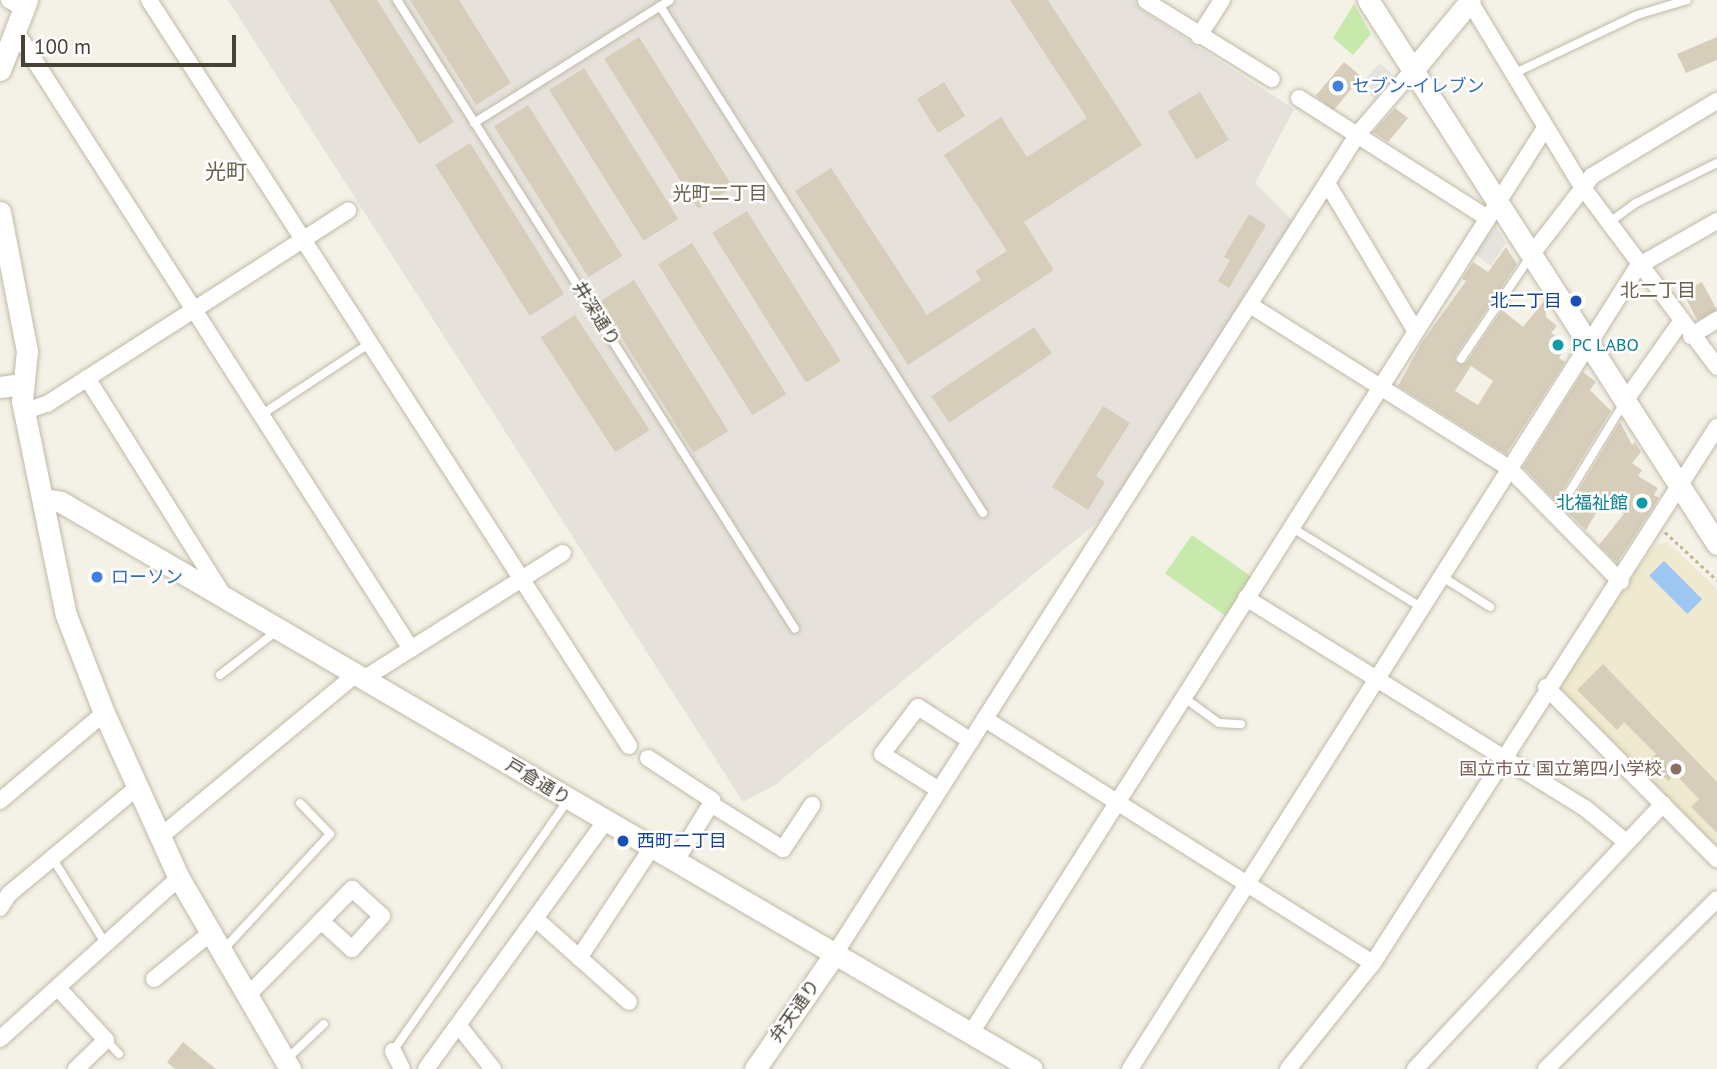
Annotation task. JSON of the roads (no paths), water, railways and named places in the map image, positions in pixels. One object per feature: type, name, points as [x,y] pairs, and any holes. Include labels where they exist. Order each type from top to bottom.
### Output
[{"type":"street","points":[[149,0],[629,746]]},
{"type":"street","points":[[1199,36],[1222,0]]},
{"type":"street","points":[[1368,0],[1413,70],[1492,209],[1531,255],[1717,544]]},
{"type":"street","points":[[836,952],[1358,134],[1471,0],[1581,186],[1680,323],[1717,367]]},
{"type":"street","points":[[1146,1],[1272,79]]},
{"type":"street","points":[[0,70],[15,30],[20,3]]},
{"type":"street","points":[[15,30],[411,649]]},
{"type":"street","points":[[1299,98],[1492,209]]},
{"type":"street","points":[[1531,255],[1581,186],[1627,152],[1717,102]]},
{"type":"street","points":[[971,1034],[1545,128]]},
{"type":"street","points":[[1327,183],[1415,330]]},
{"type":"street","points":[[25,411],[47,404],[348,211]]},
{"type":"street","points":[[0,212],[27,351],[22,384],[25,411],[66,615],[104,713],[180,878],[250,993],[284,1066]]},
{"type":"street","points":[[1130,1069],[1638,266],[1717,220]]},
{"type":"street","points":[[1250,305],[1510,469],[1621,582]]},
{"type":"street","points":[[1691,336],[1717,320]]},
{"type":"street","points":[[1625,401],[1680,323]]},
{"type":"street","points":[[87,378],[224,596]]},
{"type":"street","points":[[0,387],[22,384]]},
{"type":"street","points":[[1288,1069],[1373,963],[1506,760],[1546,687],[1621,582],[1682,488],[1717,427]]},
{"type":"street","name":"戸倉通り","points":[[44,499],[59,501],[224,596],[651,849],[836,952],[1032,1069]]},
{"type":"street","points":[[161,836],[361,676],[411,649],[563,553]]},
{"type":"street","points":[[1246,598],[1585,808],[1626,842]]},
{"type":"street","points":[[1546,687],[1717,859]]},
{"type":"street","points":[[939,790],[882,754],[918,706],[971,741]]},
{"type":"street","points":[[0,800],[104,713]]},
{"type":"street","points":[[985,719],[1373,963]]},
{"type":"street","points":[[648,758],[712,800],[675,862]]},
{"type":"street","points":[[0,908],[9,894],[138,787]]},
{"type":"street","points":[[711,804],[783,849],[812,805]]},
{"type":"street","points":[[1415,1069],[1662,804]]},
{"type":"street","points":[[426,1069],[537,920],[605,822]]},
{"type":"street","points":[[579,958],[651,849]]},
{"type":"street","points":[[0,1039],[180,878]]},
{"type":"street","points":[[1546,1069],[1717,899]]},
{"type":"street","points":[[250,993],[321,920]]},
{"type":"street","points":[[537,920],[629,1002]]},
{"type":"street","points":[[154,979],[218,940]]},
{"type":"street","name":"弁天通り","points":[[755,1069],[836,952]]},
{"type":"street","points":[[58,988],[106,1040],[76,1069]]},
{"type":"street","points":[[459,1026],[494,1069]]},
{"type":"street","points":[[393,1051],[402,1069]]},
{"type":"lane","name":"井深通り","points":[[397,0],[794,629]]},
{"type":"lane","points":[[474,123],[670,0]]},
{"type":"lane","points":[[1513,74],[1637,15],[1687,0]]},
{"type":"lane","points":[[660,6],[983,513]]},
{"type":"lane","points":[[1607,224],[1636,203],[1717,163]]},
{"type":"lane","points":[[1461,359],[1531,255]]},
{"type":"lane","points":[[260,415],[370,343]]},
{"type":"lane","points":[[1556,514],[1625,401]]},
{"type":"lane","points":[[1291,527],[1422,608]]},
{"type":"lane","points":[[1441,576],[1490,607]]},
{"type":"lane","points":[[220,675],[279,629]]},
{"type":"lane","points":[[1183,697],[1219,723],[1241,724]]},
{"type":"lane","points":[[393,1051],[568,800]]},
{"type":"lane","points":[[218,940],[330,834],[300,803]]},
{"type":"lane","points":[[53,859],[105,943]]},
{"type":"lane","points":[[284,1066],[324,1024]]},
{"type":"lane","points":[[106,1040],[119,1054]]},
{"type":"water","points":[[1664,561],[1702,599],[1687,614],[1649,576]]},
{"type":"place","name":"セブン-イレブン","points":[[1338,86]]},
{"type":"place","name":"北二丁目","points":[[1576,301]]},
{"type":"place","name":"PC LABO","points":[[1558,345]]},
{"type":"place","name":"北福祉館","points":[[1642,503]]},
{"type":"place","name":"ローソン","points":[[97,577]]},
{"type":"place","name":"国立市立 国立第四小学校","points":[[1676,769]]},
{"type":"place","name":"西町二丁目","points":[[623,841]]},
{"type":"district","name":"光町","points":[[226,172]]},
{"type":"district","name":"光町二丁目","points":[[720,194]]},
{"type":"district","name":"北二丁目","points":[[1658,291]]}]
